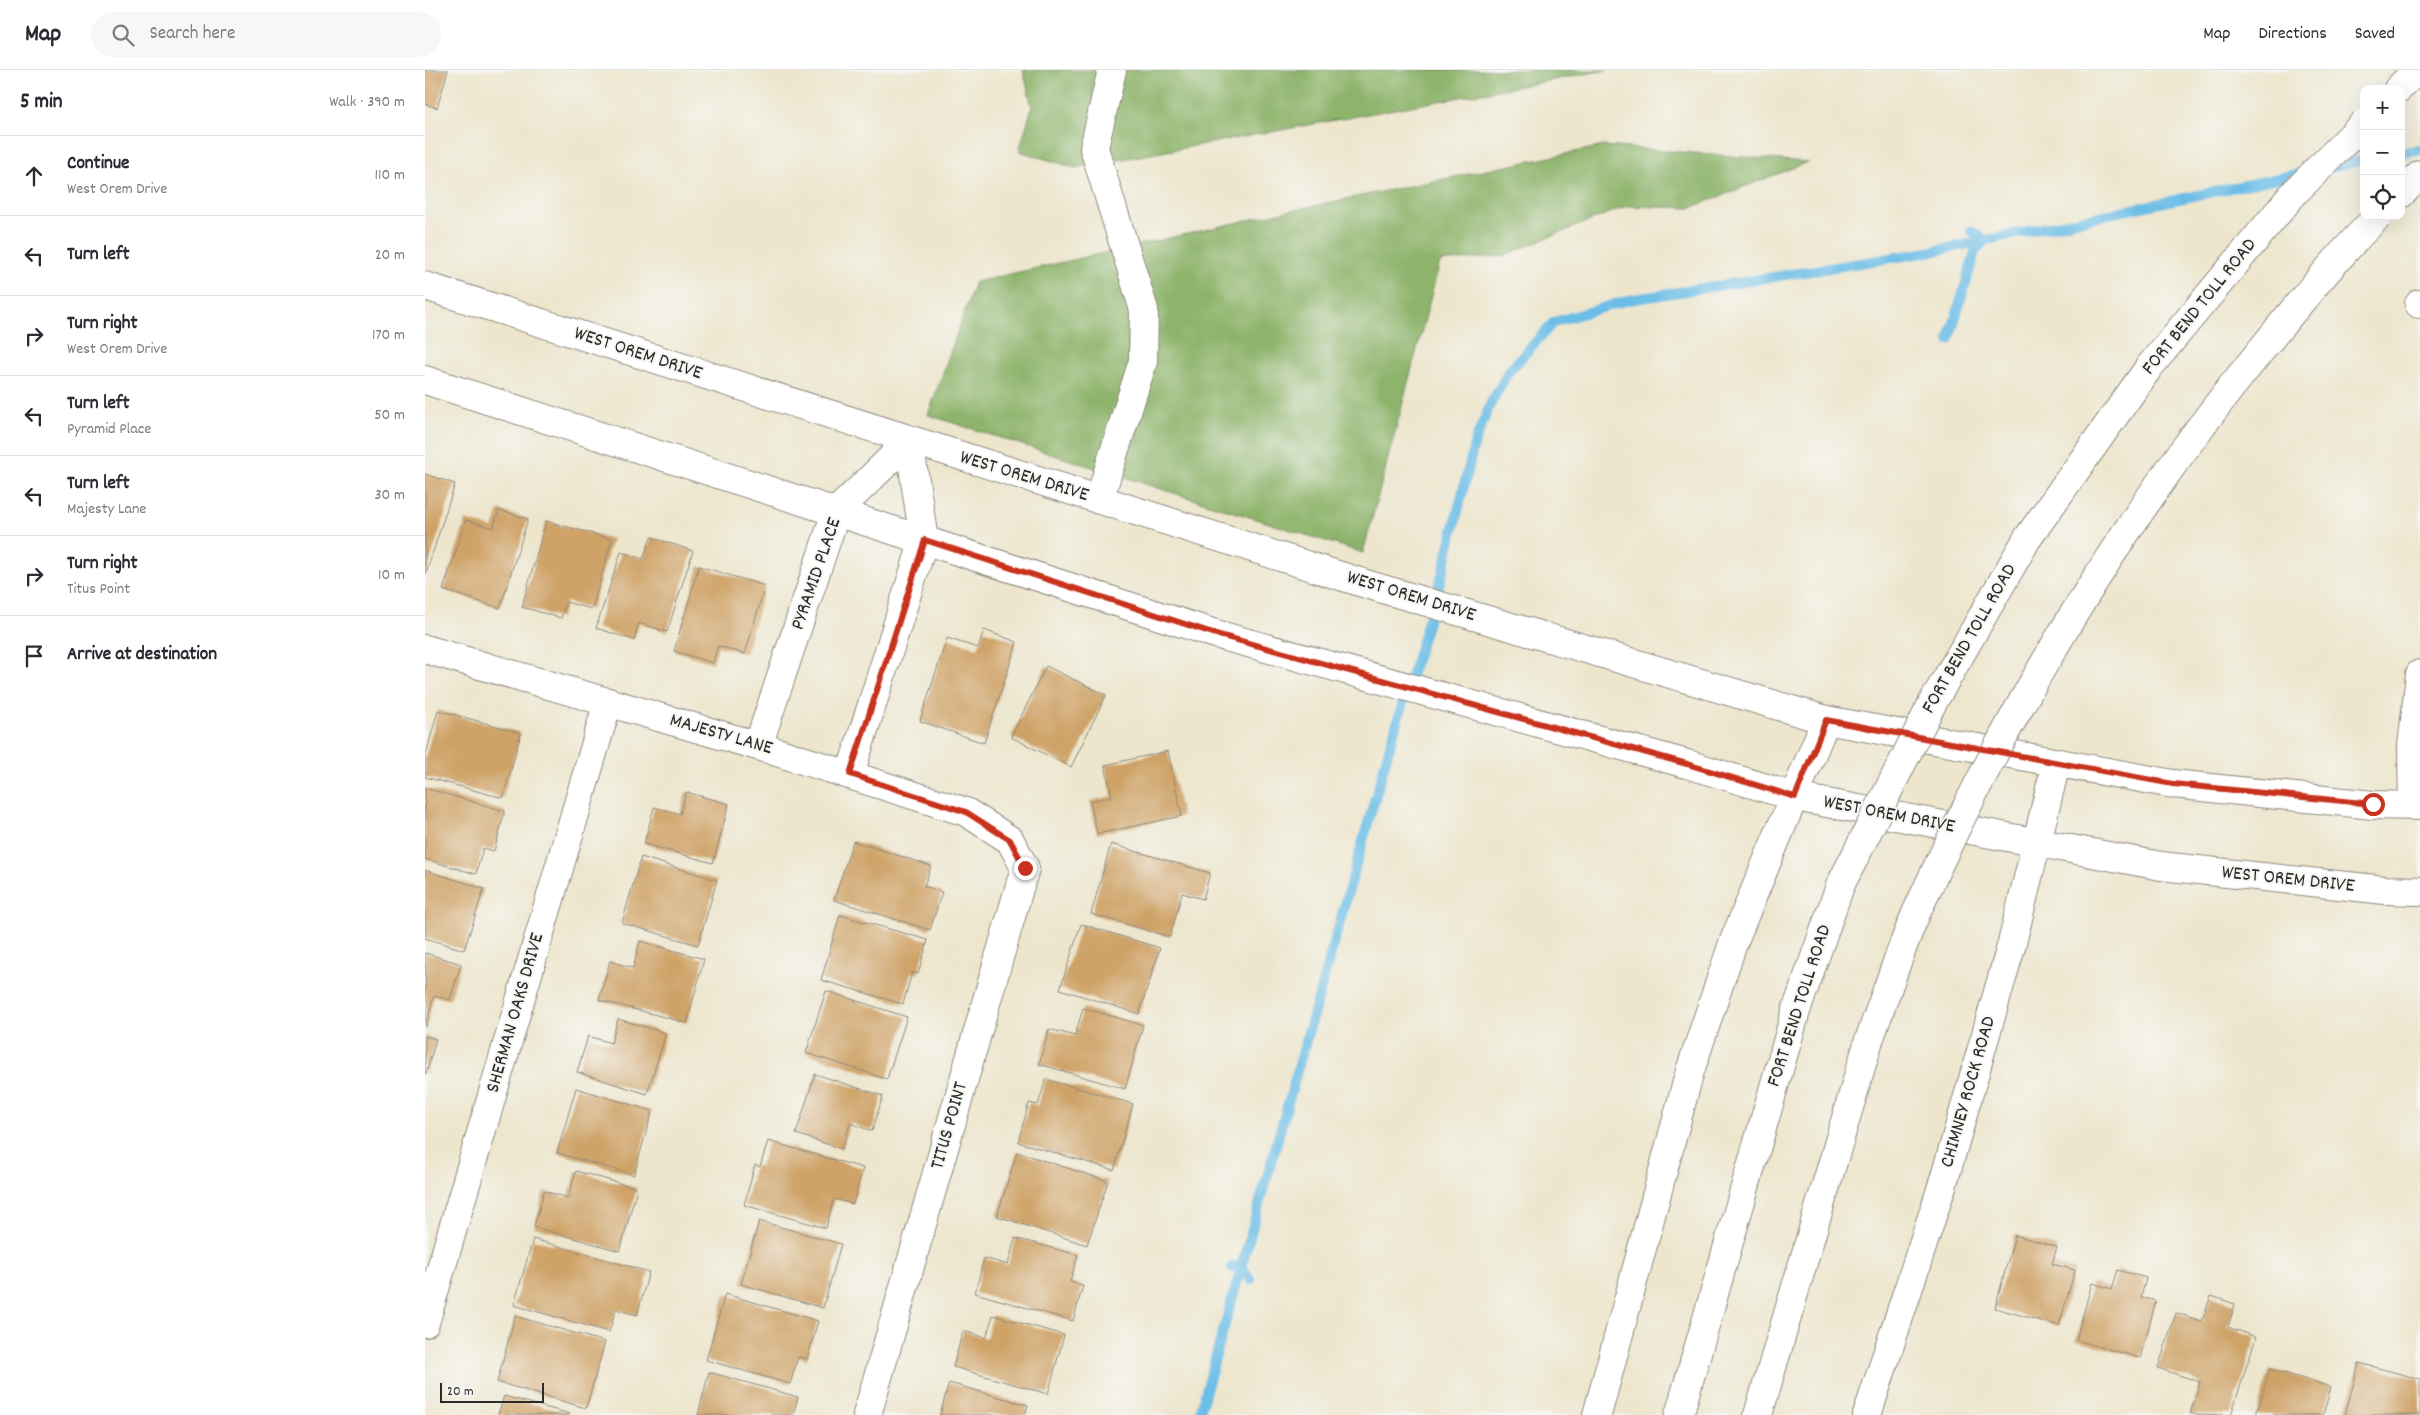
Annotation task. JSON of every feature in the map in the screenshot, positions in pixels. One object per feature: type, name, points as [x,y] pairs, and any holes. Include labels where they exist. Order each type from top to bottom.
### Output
[{"type":"main road","points":[[1099,500],[1143,361],[1144,310],[1094,148],[1112,70]]},
{"type":"main road","points":[[2402,85],[2417,70]]},
{"type":"main road","name":"FORT BEND TOLL ROAD","points":[[1679,1415],[1796,1011],[1841,886],[1933,702],[2027,539],[2150,366],[2295,193],[2360,127]]},
{"type":"main road","points":[[2405,190],[2420,175]]},
{"type":"main road","points":[[1758,1415],[1869,1040],[1917,912],[2001,740],[2093,581],[2208,414],[2340,254],[2374,220]]},
{"type":"main road","name":"WEST OREM DRIVE","points":[[425,286],[909,441],[1366,584],[1826,720],[2056,764],[2173,784],[2373,804],[2417,805]]},
{"type":"main road","name":"WEST OREM DRIVE","points":[[425,380],[1219,635],[1687,764],[1795,797],[2161,866],[2385,890],[2420,891]]},
{"type":"main road","points":[[850,774],[925,540],[909,441]]},
{"type":"main road","name":"PYRAMID PLACE","points":[[758,746],[836,512],[909,441]]},
{"type":"main road","name":"MAJESTY LANE","points":[[425,649],[850,774],[966,812],[1010,840]]},
{"type":"main road","points":[[2417,805],[2416,746],[2420,674]]},
{"type":"main road","name":"SHERMAN OAKS DRIVE","points":[[425,1323],[608,702]]},
{"type":"main road","points":[[1597,1415],[1690,1071],[1733,943],[1826,720]]},
{"type":"main road","name":"CHIMNEY ROCK ROAD","points":[[1867,1415],[1944,1180],[2012,943],[2056,764]]},
{"type":"main road","name":"TITUS POINT","points":[[867,1415],[1025,868],[1010,840]]},
{"type":"green space","points":[[1023,70],[1607,70],[1075,168],[1019,151],[1032,107]]},
{"type":"green space","points":[[1604,146],[1808,162],[1690,208],[1627,206],[1502,256],[1440,262],[1363,553],[928,415],[975,282],[1288,211]]},
{"type":"building","points":[[425,70],[448,70],[437,108],[425,104]]},
{"type":"building","points":[[425,474],[455,484],[425,576]]},
{"type":"building","points":[[499,510],[528,519],[500,608],[443,590],[466,520],[493,528]]},
{"type":"building","points":[[546,521],[612,539],[592,609],[566,602],[561,618],[522,607]]},
{"type":"building","points":[[651,537],[693,551],[667,632],[639,623],[634,640],[596,628],[621,552],[643,559]]},
{"type":"building","points":[[699,566],[765,586],[745,654],[718,646],[713,663],[674,651]]},
{"type":"building","points":[[984,630],[1017,642],[984,743],[920,721],[947,638],[978,648]]},
{"type":"building","points":[[1046,666],[1106,695],[1071,767],[1011,737]]},
{"type":"building","points":[[438,710],[521,733],[503,798],[425,777],[425,758]]},
{"type":"building","points":[[1168,751],[1182,816],[1097,834],[1090,801],[1112,796],[1105,765]]},
{"type":"building","points":[[425,788],[505,811],[494,851],[483,848],[476,874],[425,859]]},
{"type":"building","points":[[686,792],[729,804],[713,863],[644,844],[654,807],[680,814]]},
{"type":"building","points":[[853,841],[931,866],[924,886],[942,892],[930,930],[834,900]]},
{"type":"building","points":[[1111,844],[1210,873],[1203,899],[1182,893],[1170,937],[1091,914]]},
{"type":"building","points":[[641,857],[717,880],[698,945],[622,923]]},
{"type":"building","points":[[425,870],[484,889],[464,950],[425,938]]},
{"type":"building","points":[[840,915],[928,940],[918,974],[912,972],[903,1004],[821,980]]},
{"type":"building","points":[[1081,924],[1160,948],[1139,1014],[1060,989]]},
{"type":"building","points":[[640,941],[704,959],[687,1023],[599,1000],[610,961],[633,968]]},
{"type":"building","points":[[425,953],[461,964],[450,1000],[434,996],[426,1027]]},
{"type":"building","points":[[826,991],[907,1017],[887,1079],[806,1053]]},
{"type":"building","points":[[1083,1008],[1143,1025],[1125,1089],[1039,1064],[1049,1029],[1075,1036]]},
{"type":"building","points":[[618,1019],[666,1033],[647,1094],[577,1072],[588,1036],[611,1043]]},
{"type":"building","points":[[425,1036],[436,1039],[426,1074],[425,1074]]},
{"type":"building","points":[[815,1074],[883,1096],[872,1131],[850,1123],[842,1149],[796,1134]]},
{"type":"building","points":[[1046,1079],[1133,1104],[1114,1170],[1018,1142],[1029,1103],[1038,1105]]},
{"type":"building","points":[[576,1088],[652,1111],[634,1175],[557,1153]]},
{"type":"building","points":[[768,1141],[863,1168],[853,1204],[834,1199],[826,1228],[744,1205],[755,1165],[760,1167]]},
{"type":"building","points":[[1017,1152],[1108,1181],[1087,1245],[997,1216]]},
{"type":"building","points":[[576,1171],[637,1188],[620,1251],[534,1227],[544,1191],[568,1198]]},
{"type":"building","points":[[759,1221],[841,1244],[823,1308],[741,1284]]},
{"type":"building","points":[[2015,1235],[2057,1247],[2052,1264],[2075,1270],[2059,1326],[1995,1308]]},
{"type":"building","points":[[1015,1238],[1078,1255],[1070,1282],[1083,1286],[1073,1321],[975,1293],[984,1258],[1008,1265]]},
{"type":"building","points":[[533,1239],[649,1272],[637,1315],[616,1309],[609,1332],[514,1305]]},
{"type":"building","points":[[2118,1270],[2146,1278],[2141,1297],[2156,1301],[2140,1358],[2076,1340],[2092,1283],[2112,1289]]},
{"type":"building","points":[[725,1294],[818,1321],[807,1359],[798,1357],[790,1384],[706,1360]]},
{"type":"building","points":[[2211,1296],[2235,1304],[2228,1327],[2256,1337],[2231,1415],[2190,1414],[2200,1382],[2158,1368],[2176,1313],[2202,1321]]},
{"type":"building","points":[[993,1315],[1064,1335],[1048,1394],[953,1367],[963,1331],[986,1338]]},
{"type":"building","points":[[515,1316],[605,1342],[586,1408],[497,1382]]},
{"type":"building","points":[[2359,1363],[2420,1379],[2420,1415],[2345,1415]]},
{"type":"building","points":[[2270,1369],[2331,1387],[2323,1415],[2256,1415]]},
{"type":"building","points":[[709,1372],[798,1397],[793,1415],[698,1415]]},
{"type":"building","points":[[949,1383],[1028,1405],[1025,1415],[940,1415]]},
{"type":"building","points":[[504,1396],[570,1414],[498,1415]]},
{"type":"waterway","points":[[2405,152],[2420,149]]},
{"type":"waterway","points":[[2330,167],[2360,161]]},
{"type":"waterway","points":[[1199,1415],[1392,739],[1443,572],[1475,441],[1491,403],[1509,371],[1554,322],[1629,300],[1935,251],[2306,172]]},
{"type":"waterway","points":[[1949,340],[1975,252],[1985,240],[1971,231]]},
{"type":"waterway","points":[[1232,1267],[1241,1266],[1251,1280]]},
{"type":"route","points":[[1025,868],[1010,840],[966,812],[850,774],[925,540],[1219,635],[1687,764],[1795,797],[1826,720],[2056,764],[2173,784],[2373,804]]}]
